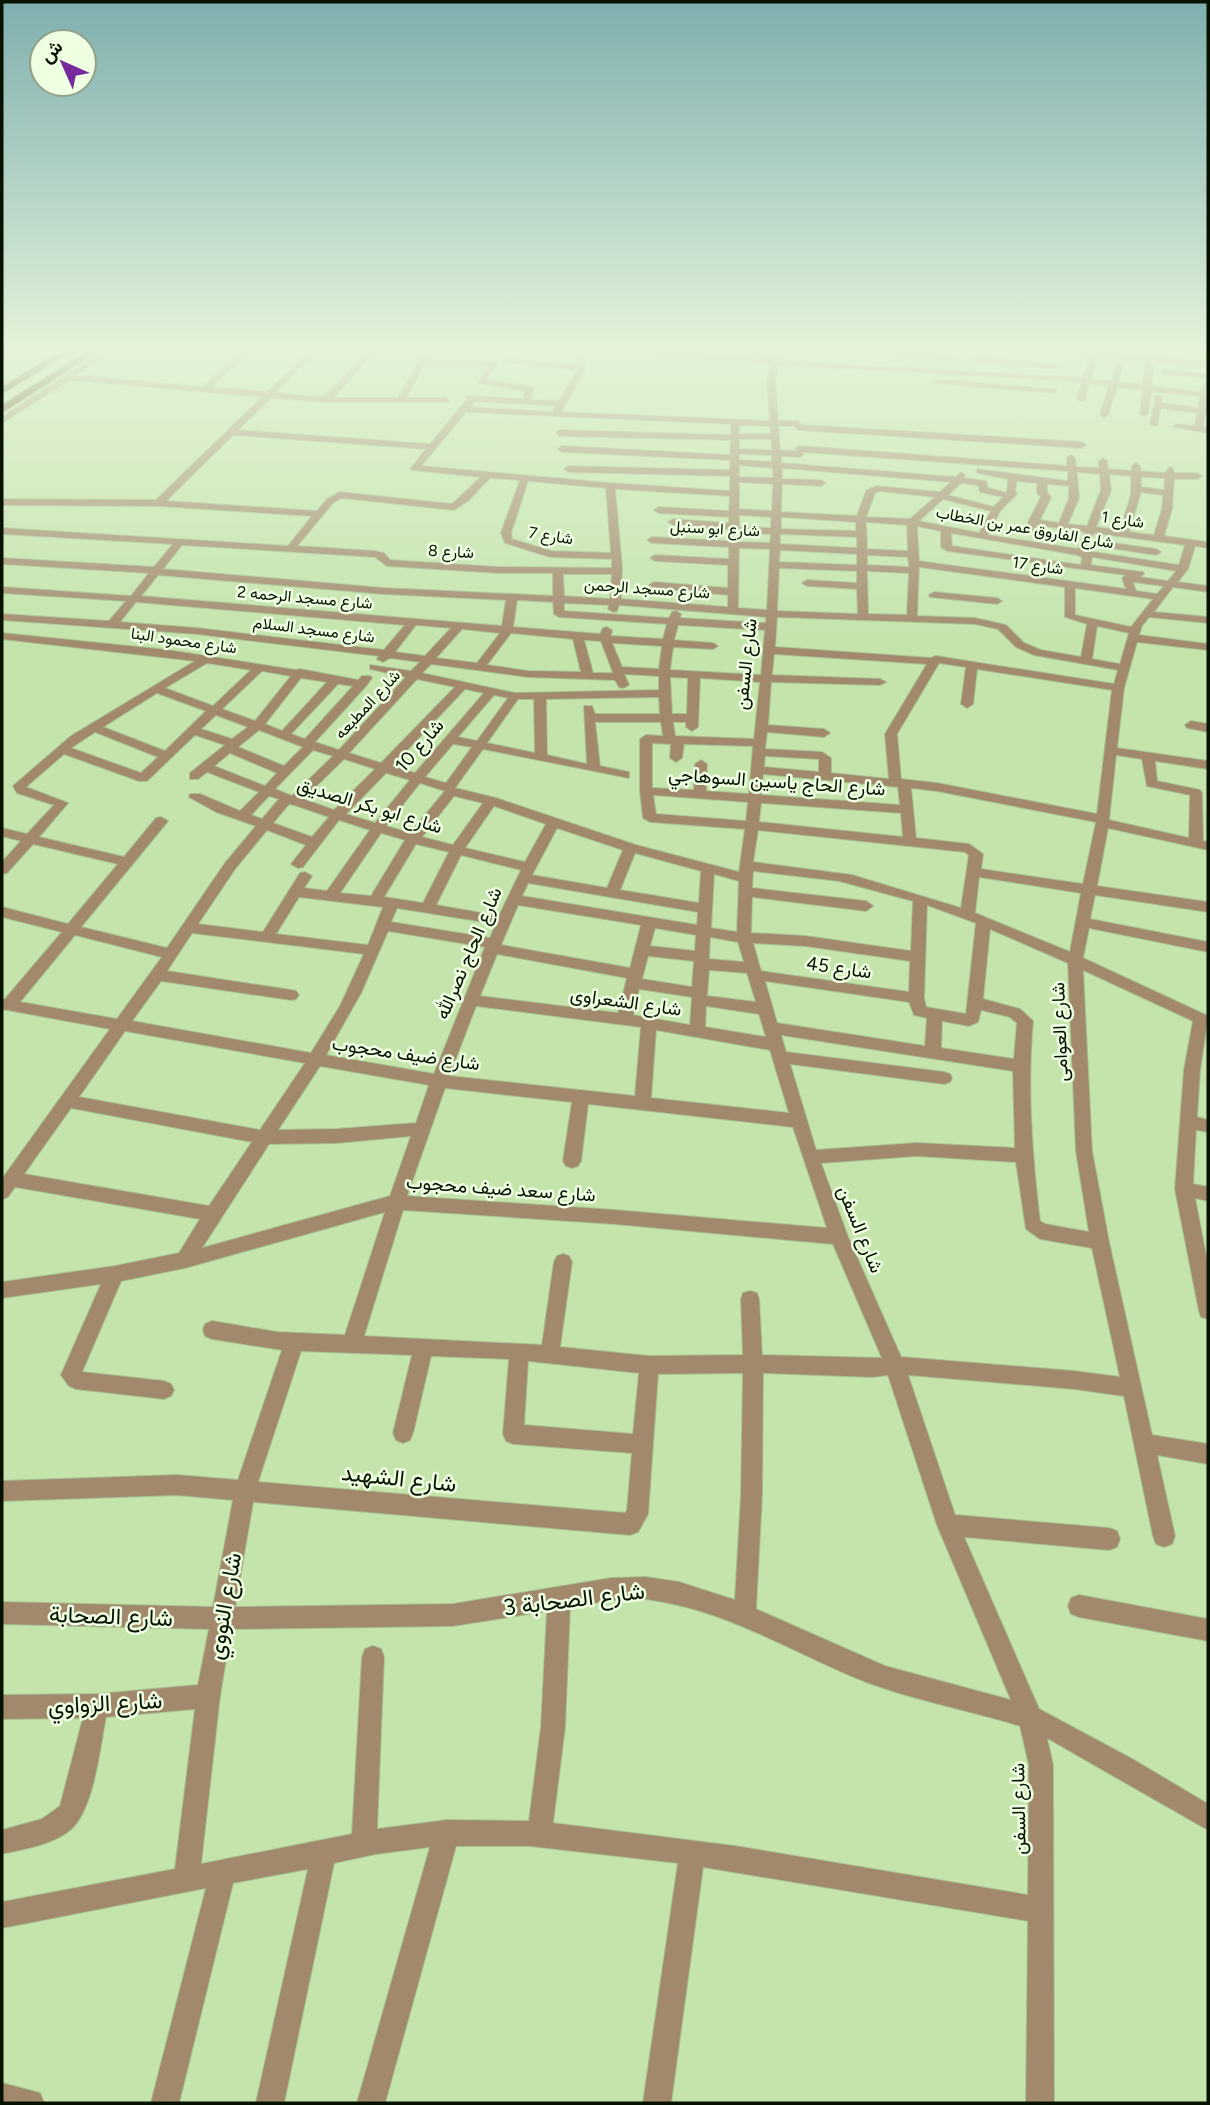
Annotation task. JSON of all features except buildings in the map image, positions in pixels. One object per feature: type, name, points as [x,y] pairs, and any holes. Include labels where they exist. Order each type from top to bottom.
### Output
[{"type":"street","points":[[158,503],[214,450]]},
{"type":"street","points":[[430,450],[414,467],[420,470],[610,486],[735,494]]},
{"type":"street","points":[[576,450],[651,452],[735,465],[776,452]]},
{"type":"street","points":[[733,610],[735,450]]},
{"type":"street","points":[[771,450],[800,468],[983,483],[983,490],[1009,496]]},
{"type":"street","points":[[873,473],[876,450]]},
{"type":"street","points":[[913,477],[920,450]]},
{"type":"street","points":[[912,617],[912,522],[959,480],[968,450]]},
{"type":"street","points":[[799,451],[800,468]]},
{"type":"street","points":[[568,469],[735,465],[776,452],[827,451],[945,459],[1011,475],[1013,478],[1073,484]]},
{"type":"street","points":[[776,452],[821,483]]},
{"type":"street","name":"شارع السفن","points":[[776,452],[771,621],[745,879],[744,938],[810,1157],[839,1237],[895,1365],[948,1525],[1030,1717],[1041,1765],[1040,2103]]},
{"type":"street","points":[[840,471],[842,452]]},
{"type":"street","points":[[938,478],[945,459]]},
{"type":"street","points":[[965,465],[1031,460],[1208,477]]},
{"type":"street","points":[[1031,460],[1052,466],[1071,463]]},
{"type":"street","points":[[1030,480],[1031,460]]},
{"type":"street","points":[[1062,526],[1074,498],[1071,463]]},
{"type":"street","points":[[1052,466],[1054,482]]},
{"type":"street","points":[[1085,559],[1089,530],[1106,490],[1103,466]]},
{"type":"street","points":[[1123,535],[1136,489],[1136,469]]},
{"type":"street","points":[[1153,565],[1169,493],[1169,473]]},
{"type":"street","points":[[290,549],[333,499],[346,494],[454,507],[487,475]]},
{"type":"street","name":"شارع 7","points":[[525,478],[506,533],[508,541],[550,554],[614,556]]},
{"type":"street","points":[[982,537],[996,510],[1012,494],[1010,489],[1013,478]]},
{"type":"street","points":[[1012,558],[1046,497],[1042,494],[1042,481]]},
{"type":"street","points":[[610,486],[616,571],[615,602],[605,638],[620,673],[625,694]]},
{"type":"street","points":[[863,617],[860,518],[873,489],[904,490],[942,496],[996,510]]},
{"type":"street","points":[[1136,489],[1169,493]]},
{"type":"street","points":[[901,501],[904,490]]},
{"type":"street","points":[[2,502],[158,503],[319,514]]},
{"type":"street","name":"شارع الفاروق عمر بن الخطاب","points":[[659,510],[734,513],[775,539],[860,518],[912,522],[1085,559],[1183,569]]},
{"type":"street","points":[[673,522],[734,528],[775,539],[860,551],[913,562]]},
{"type":"street","name":"شارع 1","points":[[1033,522],[1208,545]]},
{"type":"street","points":[[946,529],[948,548],[1012,558],[1085,559],[1143,574]]},
{"type":"street","name":"شارع 8","points":[[2,531],[375,554],[380,555],[387,563],[473,569],[616,571]]},
{"type":"street","points":[[775,539],[861,534]]},
{"type":"street","points":[[775,539],[804,566],[860,568],[913,562]]},
{"type":"street","name":"شارع ابو سنبل","points":[[652,540],[733,545],[775,539]]},
{"type":"street","points":[[113,624],[179,543]]},
{"type":"street","name":"شارع العوامى","points":[[1164,1536],[1100,1242],[1081,1118],[1075,961],[1102,821],[1118,688],[1134,634],[1146,614],[1183,569],[1191,543]]},
{"type":"street","points":[[1113,546],[1156,552]]},
{"type":"street","points":[[654,558],[733,562]]},
{"type":"street","name":"شارع مسجد الرحمن","points":[[2,561],[156,571],[370,590],[559,598],[733,610],[771,621],[807,599],[863,617],[975,621],[1002,627],[1020,645],[1031,651],[1124,668]]},
{"type":"street","name":"شارع 17","points":[[913,562],[1160,597]]},
{"type":"street","points":[[804,566],[807,599],[861,586]]},
{"type":"street","points":[[460,593],[473,569]]},
{"type":"street","points":[[533,570],[534,597]]},
{"type":"street","points":[[558,570],[557,613],[673,621],[771,621]]},
{"type":"street","points":[[975,621],[994,610],[998,575]]},
{"type":"street","points":[[1132,593],[1127,578],[1208,589]]},
{"type":"street","points":[[654,585],[733,592]]},
{"type":"street","points":[[1070,585],[1070,617],[1134,634],[1208,647]]},
{"type":"street","name":"شارع مسجد الرحمه 2","points":[[2,590],[136,598],[605,638]]},
{"type":"street","points":[[934,595],[997,601]]},
{"type":"street","points":[[480,667],[507,631],[512,596]]},
{"type":"street","points":[[947,596],[947,619]]},
{"type":"street","points":[[676,758],[666,718],[662,672],[665,643],[678,606]]},
{"type":"street","points":[[1146,614],[1208,620]]},
{"type":"street","name":"شارع مسجد السلام","points":[[2,617],[197,631],[430,659],[528,674],[588,677],[620,673],[699,672],[766,678],[880,682]]},
{"type":"street","points":[[242,817],[362,684],[374,667],[389,654],[413,622]]},
{"type":"street","points":[[1086,661],[1092,623]]},
{"type":"street","name":"شارع المطبعه","points":[[6,1186],[157,975],[239,854],[264,825],[343,753],[460,625]]},
{"type":"street","name":"شارع محمود البنا","points":[[2,636],[205,659],[300,672],[362,684]]},
{"type":"street","points":[[578,637],[588,677]]},
{"type":"street","points":[[605,638],[713,646]]},
{"type":"street","points":[[769,650],[933,661],[939,658],[1118,688]]},
{"type":"street","points":[[2,870],[62,803],[18,787],[62,749],[93,727],[205,659]]},
{"type":"street","points":[[910,843],[891,734],[933,661]]},
{"type":"street","points":[[967,704],[972,663]]},
{"type":"street","points":[[62,749],[141,778],[215,712],[260,667]]},
{"type":"street","points":[[374,667],[515,696],[663,693]]},
{"type":"street","points":[[194,776],[258,725],[300,672]]},
{"type":"street","points":[[692,740],[692,718],[699,672]]},
{"type":"street","points":[[285,734],[337,678]]},
{"type":"street","points":[[267,937],[295,892],[301,870],[315,843],[336,816],[386,768],[462,686]]},
{"type":"street","points":[[156,689],[309,744],[631,848],[745,879],[866,906]]},
{"type":"street","name":"شارع 10","points":[[331,896],[375,828],[491,692]]},
{"type":"street","points":[[185,1260],[211,1214],[314,1060],[347,1005],[382,925],[384,902],[412,840],[515,696]]},
{"type":"street","points":[[540,696],[541,757]]},
{"type":"street","points":[[586,696],[594,768]]},
{"type":"street","points":[[590,718],[692,718]]},
{"type":"street","points":[[1191,725],[1208,728]]},
{"type":"street","points":[[93,727],[164,755]]},
{"type":"street","points":[[195,730],[284,771]]},
{"type":"street","points":[[758,748],[824,733]]},
{"type":"street","points":[[450,739],[625,775]]},
{"type":"street","points":[[825,775],[822,756],[692,740],[646,739],[646,791],[651,819],[891,838],[910,843],[973,850],[976,854],[967,916]]},
{"type":"street","points":[[758,748],[825,775],[900,782],[1102,821],[1202,845],[1196,793],[1151,783],[1148,757]]},
{"type":"street","points":[[1110,750],[1208,765]]},
{"type":"street","points":[[700,794],[701,764]]},
{"type":"street","name":"شارع ابو بكر الصديق","points":[[206,767],[290,800],[412,840],[525,872],[705,909]]},
{"type":"street","name":"شارع الحاج ياسين السوهاجي","points":[[646,791],[906,809]]},
{"type":"street","points":[[195,797],[315,843]]},
{"type":"street","points":[[427,909],[456,851],[491,801]]},
{"type":"street","name":"شارع ضيف محجوب","points":[[5,1004],[161,821]]},
{"type":"street","name":"شارع الحاج نصرالله","points":[[352,1344],[395,1202],[470,1000],[525,872],[554,821]]},
{"type":"street","points":[[2,832],[127,862]]},
{"type":"street","points":[[612,892],[631,848]]},
{"type":"street","points":[[698,1031],[708,867]]},
{"type":"street","points":[[973,872],[1208,907]]},
{"type":"street","points":[[745,879],[852,879],[919,898],[1075,961],[1205,1021],[1192,1070],[1184,1188],[1203,1256],[1208,1311]]},
{"type":"street","points":[[295,892],[384,902],[504,921]]},
{"type":"street","points":[[919,898],[916,998],[919,1011],[971,1020],[983,922]]},
{"type":"street","points":[[513,899],[744,938],[805,942],[918,957]]},
{"type":"street","points":[[2,912],[170,954]]},
{"type":"street","points":[[624,1020],[649,922]]},
{"type":"street","points":[[1083,922],[1208,947]]},
{"type":"street","points":[[382,925],[493,946],[700,997],[764,1009]]},
{"type":"street","points":[[188,928],[371,950]]},
{"type":"street","name":"شارع 45","points":[[642,950],[916,998]]},
{"type":"street","points":[[157,975],[291,995]]},
{"type":"street","name":"شارع الشعراوى","points":[[470,1000],[776,1043]]},
{"type":"street","points":[[975,1003],[1015,1013],[1023,1018],[1021,1066],[1024,1156],[1030,1220],[1035,1228],[1100,1242]]},
{"type":"street","name":"شارع ضيف محجوب","points":[[5,1004],[439,1081],[801,1121]]},
{"type":"street","points":[[933,1051],[935,1014]]},
{"type":"street","points":[[642,1105],[649,1024]]},
{"type":"street","points":[[776,1043],[933,1051],[1021,1066]]},
{"type":"street","points":[[776,1043],[944,1078]]},
{"type":"street","points":[[572,1161],[581,1097]]},
{"type":"street","points":[[68,1101],[262,1137],[337,1136],[421,1129]]},
{"type":"street","points":[[1187,1121],[1208,1126]]},
{"type":"street","points":[[810,1157],[919,1148],[973,1149],[1024,1156]]},
{"type":"street","points":[[6,1186],[211,1214]]},
{"type":"street","points":[[1184,1188],[1208,1194]]},
{"type":"street","name":"شارع سعد ضيف محجوب","points":[[4,1295],[185,1260],[395,1202],[615,1216],[839,1237]]},
{"type":"street","points":[[550,1353],[563,1262]]},
{"type":"street","points":[[115,1274],[71,1375],[76,1380],[164,1391]]},
{"type":"street","points":[[745,1612],[754,1478],[755,1364],[750,1299]]},
{"type":"street","points":[[212,1329],[277,1341],[550,1353],[649,1365],[755,1364],[873,1368],[895,1365],[1050,1377],[1131,1388]]},
{"type":"street","name":"شارع النووي","points":[[187,1878],[208,1696],[245,1489],[295,1341]]},
{"type":"street","points":[[403,1433],[423,1348]]},
{"type":"street","points":[[519,1351],[513,1434],[643,1444]]},
{"type":"street","name":"شارع الشهيد","points":[[2,1492],[127,1485],[245,1489],[630,1524],[637,1514],[649,1365]]},
{"type":"street","points":[[1144,1443],[1208,1454]]},
{"type":"street","points":[[948,1525],[1109,1539]]},
{"type":"street","name":"شارع الصحابة 3","points":[[220,1618],[453,1615],[635,1587],[663,1590],[745,1612],[838,1659],[891,1680],[1030,1717],[1137,1774],[1208,1818]]},
{"type":"street","points":[[540,1832],[553,1727],[559,1598]]},
{"type":"street","points":[[1079,1606],[1208,1630]]},
{"type":"street","name":"شارع الصحابة","points":[[2,1613],[220,1618]]},
{"type":"street","points":[[364,1842],[373,1657]]},
{"type":"street","name":"شارع الزواوي","points":[[2,1707],[97,1706],[208,1696]]},
{"type":"street","points":[[2,1842],[56,1826],[68,1817],[74,1806],[97,1706]]},
{"type":"street","points":[[371,2103],[446,1832]]},
{"type":"street","points":[[2,1915],[324,1853],[364,1842],[446,1832],[540,1832],[880,1881],[1039,1910]]},
{"type":"street","points":[[270,2103],[324,1853]]},
{"type":"street","points":[[657,2103],[692,1853]]},
{"type":"street","points":[[165,2103],[223,1872]]},
{"type":"street","points":[[2,2097],[30,2103]]}]
